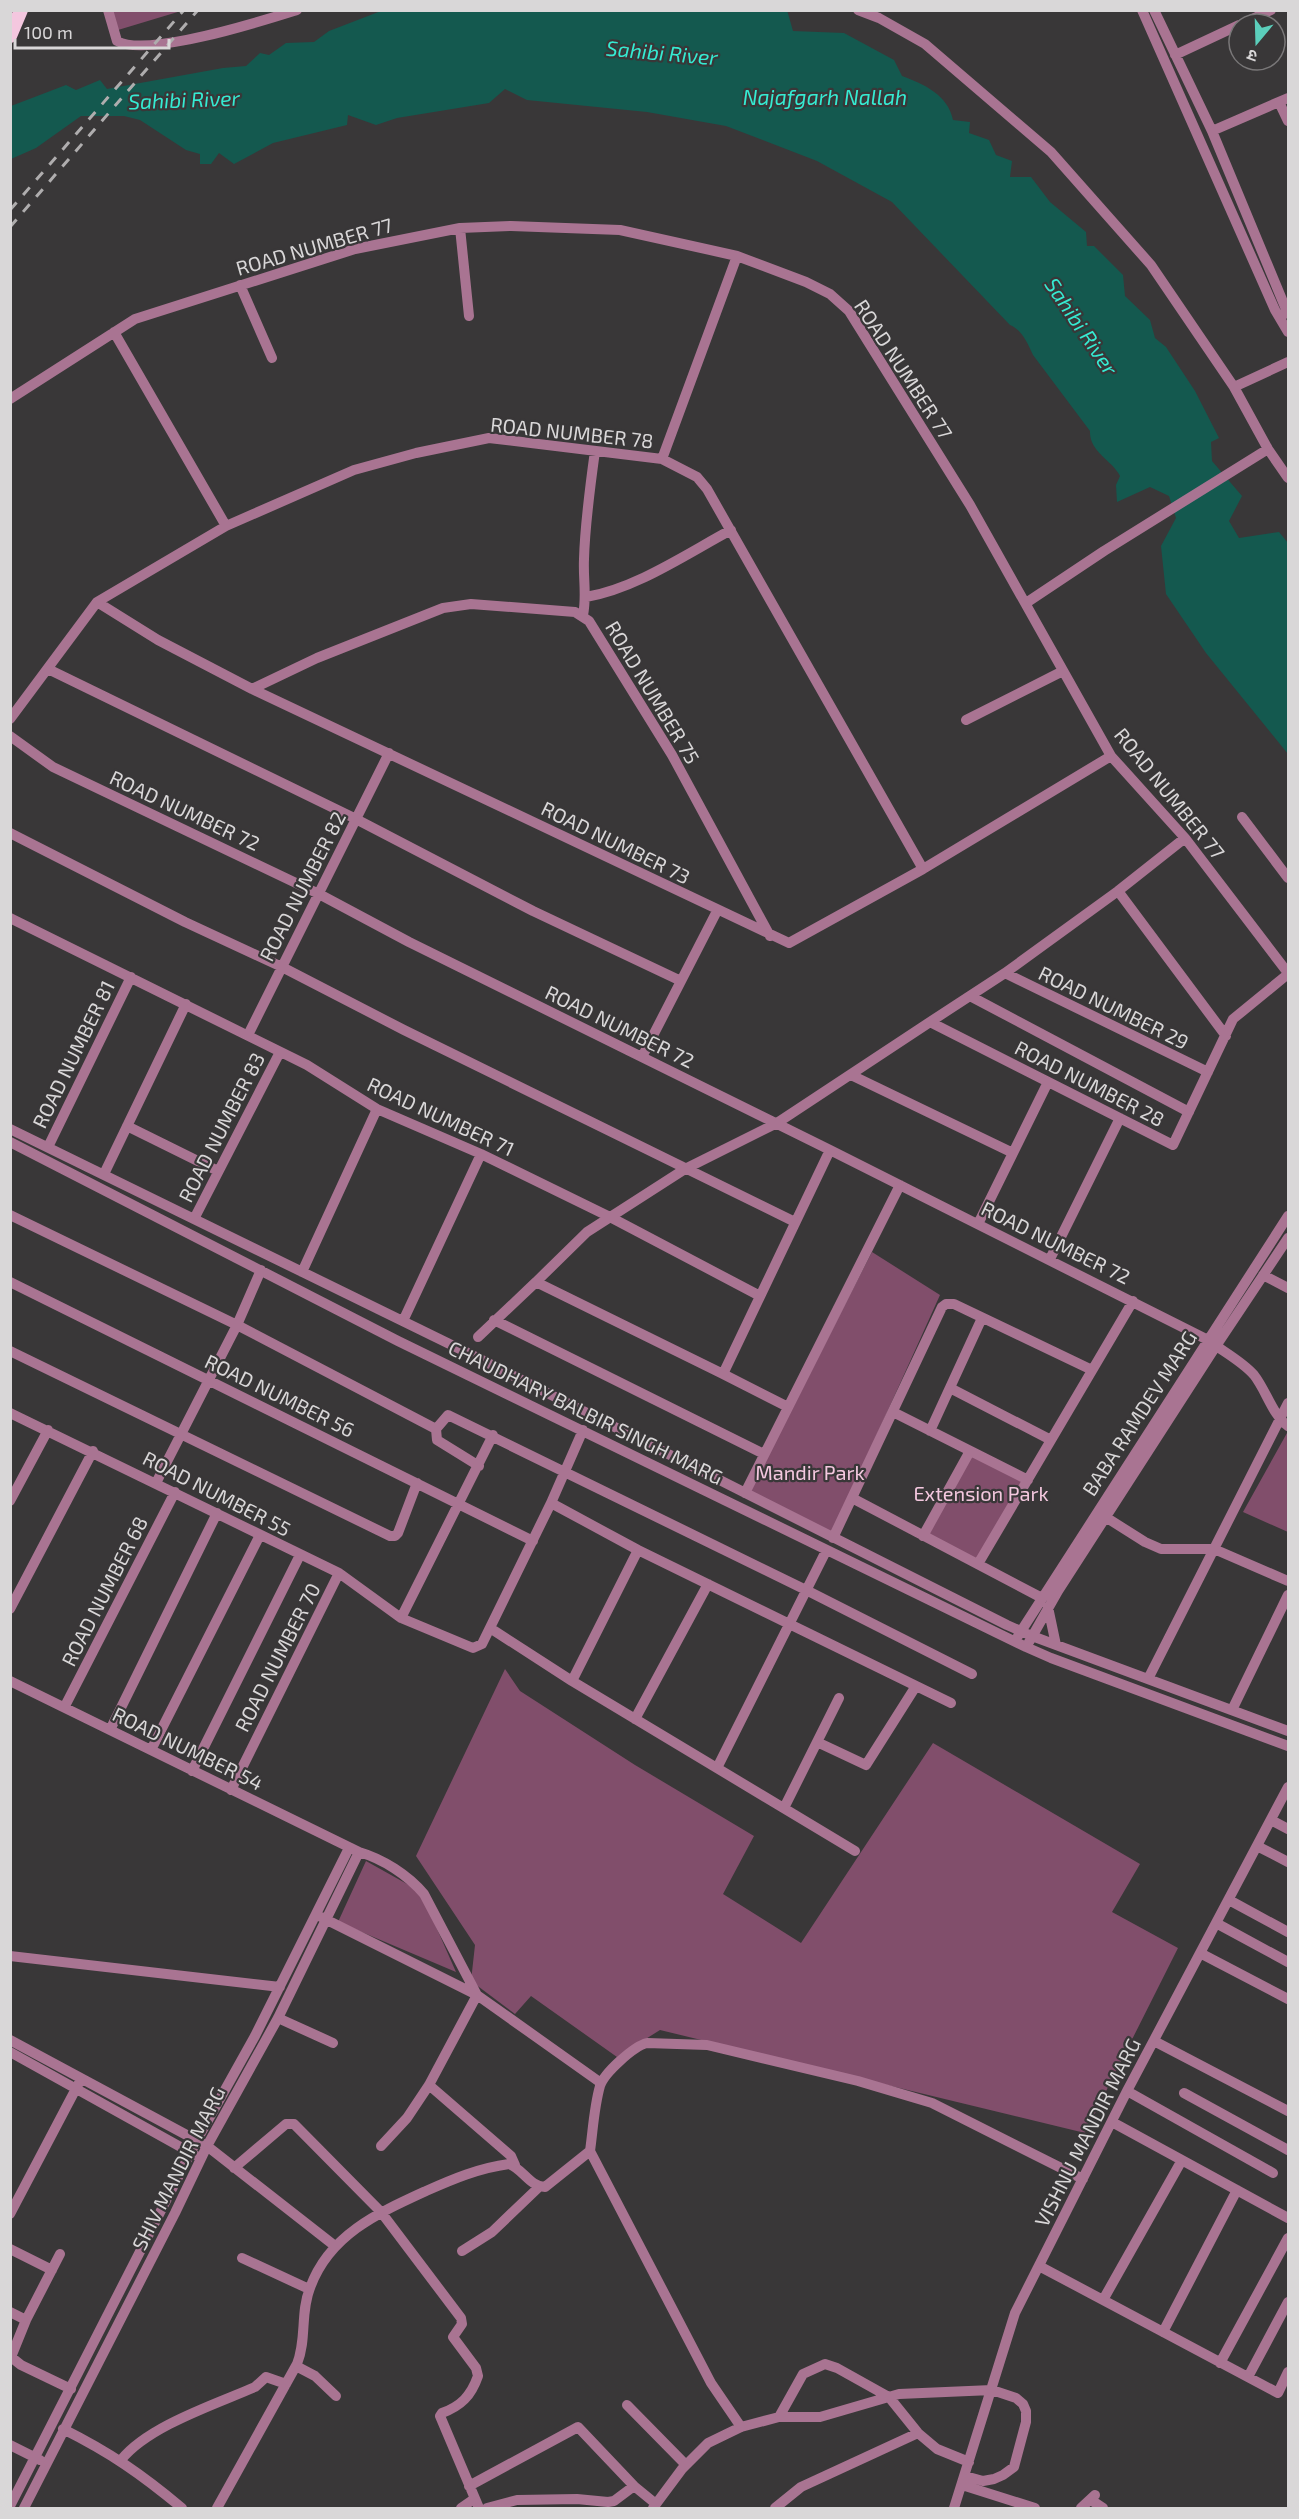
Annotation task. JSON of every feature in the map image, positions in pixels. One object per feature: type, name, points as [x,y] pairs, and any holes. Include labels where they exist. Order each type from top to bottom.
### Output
[{"type":"main road","points":[[10,36],[21,11]]},
{"type":"street","points":[[108,10],[117,41],[132,45],[178,42],[245,26],[297,10]]},
{"type":"street","points":[[858,10],[879,18],[925,44],[1051,152],[1151,265],[1234,387],[1268,449],[1288,478]]},
{"type":"street","points":[[1142,10],[1275,310],[1288,332]]},
{"type":"street","points":[[1154,10],[1212,131],[1288,314]]},
{"type":"street","points":[[1175,55],[1227,31]]},
{"type":"street","points":[[1212,131],[1284,100],[1288,121]]},
{"type":"street","name":"ROAD NUMBER 77","points":[[10,399],[135,319],[355,249],[460,228],[511,226],[620,230],[737,256],[806,282],[830,294],[849,311],[970,505],[1111,756],[1185,838],[1288,974]]},
{"type":"street","points":[[460,228],[469,316]]},
{"type":"street","points":[[662,459],[737,256]]},
{"type":"street","points":[[240,285],[272,358]]},
{"type":"street","points":[[114,332],[226,526]]},
{"type":"street","points":[[1234,387],[1288,362]]},
{"type":"street","name":"ROAD NUMBER 78","points":[[10,719],[97,602],[226,526],[354,471],[434,449],[489,438],[662,459],[697,477],[707,489],[923,869]]},
{"type":"street","points":[[1026,603],[1104,551],[1268,449]]},
{"type":"street","points":[[583,615],[586,597],[582,584],[586,517],[596,451]]},
{"type":"street","points":[[586,597],[603,594],[650,574],[731,531]]},
{"type":"street","name":"ROAD NUMBER 73","points":[[97,602],[158,640],[252,689],[784,942],[794,942],[923,869],[1111,756]]},
{"type":"street","name":"ROAD NUMBER 75","points":[[252,689],[317,658],[443,608],[471,604],[575,612],[583,615],[589,621],[672,755],[770,936]]},
{"type":"street","points":[[48,669],[356,819],[533,911],[681,981]]},
{"type":"street","points":[[966,720],[1063,671]]},
{"type":"street","name":"ROAD NUMBER 72","points":[[10,736],[53,767],[319,894],[409,942],[1050,1259],[1212,1343],[1255,1376],[1284,1423]]},
{"type":"street","name":"ROAD NUMBER 82","points":[[248,1035],[389,753]]},
{"type":"street","points":[[1242,817],[1288,878]]},
{"type":"street","points":[[10,833],[185,922],[282,967],[795,1222]]},
{"type":"street","points":[[478,1337],[587,1232],[685,1169],[777,1123],[851,1075],[1005,973],[1118,891],[1185,838]]},
{"type":"street","points":[[1118,891],[1226,1036]]},
{"type":"street","points":[[642,1057],[717,911]]},
{"type":"street","name":"ROAD NUMBER 71","points":[[10,918],[307,1065],[377,1109],[482,1154],[610,1217],[760,1296]]},
{"type":"street","name":"ROAD NUMBER 29","points":[[1005,973],[1208,1072]]},
{"type":"street","name":"ROAD NUMBER 28","points":[[930,1022],[1173,1145],[1233,1019],[1288,974]]},
{"type":"street","name":"ROAD NUMBER 81","points":[[48,1147],[131,977]]},
{"type":"street","points":[[970,996],[1189,1112]]},
{"type":"street","points":[[104,1174],[186,1004]]},
{"type":"street","name":"ROAD NUMBER 83","points":[[194,1219],[280,1052]]},
{"type":"street","points":[[851,1075],[1013,1153]]},
{"type":"street","points":[[978,1224],[1048,1082]]},
{"type":"street","points":[[302,1272],[377,1109]]},
{"type":"street","points":[[1050,1259],[1120,1118]]},
{"type":"street","points":[[127,1126],[218,1171]]},
{"type":"street","name":"CHAUDHARY BALBIR SINGH MARG","points":[[10,1129],[403,1321],[1021,1631],[1288,1731]]},
{"type":"street","name":"CHAUDHARY BALBIR SINGH MARG","points":[[10,1142],[398,1341],[1051,1659],[1288,1746]]},
{"type":"street","points":[[723,1374],[830,1150]]},
{"type":"street","points":[[403,1321],[482,1154]]},
{"type":"street","points":[[745,1492],[900,1185]]},
{"type":"street","points":[[10,1215],[237,1325],[436,1429]]},
{"type":"street","name":"BABA RAMDEV MARG","points":[[1014,1641],[1045,1603],[1107,1518],[1288,1216]]},
{"type":"street","name":"BABA RAMDEV MARG","points":[[1026,1647],[1045,1603],[1212,1343],[1288,1238]]},
{"type":"street","points":[[156,1483],[237,1325],[261,1270]]},
{"type":"street","points":[[1263,1275],[1288,1288]]},
{"type":"street","name":"ROAD NUMBER 56","points":[[10,1282],[533,1541]]},
{"type":"street","points":[[536,1282],[788,1407]]},
{"type":"street","points":[[978,1564],[1133,1301]]},
{"type":"street","points":[[833,1538],[942,1307],[946,1304],[954,1304],[1092,1370]]},
{"type":"street","points":[[930,1431],[982,1318]]},
{"type":"street","points":[[494,1320],[764,1454]]},
{"type":"street","points":[[10,1351],[390,1536],[398,1533],[417,1483]]},
{"type":"street","points":[[950,1388],[1052,1440]]},
{"type":"street","points":[[1148,1679],[1214,1549],[1284,1423],[1288,1403]]},
{"type":"street","points":[[893,1412],[1028,1480]]},
{"type":"street","name":"ROAD NUMBER 55","points":[[10,1413],[93,1451],[339,1573],[401,1618],[473,1648],[482,1644],[490,1628]]},
{"type":"street","points":[[479,1466],[438,1442],[436,1429],[448,1415],[493,1435],[972,1674]]},
{"type":"street","points":[[10,1501],[48,1430]]},
{"type":"street","points":[[583,1430],[551,1503],[490,1628],[572,1681],[855,1851]]},
{"type":"street","points":[[401,1618],[493,1435]]},
{"type":"street","points":[[10,1609],[93,1451]]},
{"type":"street","points":[[923,1536],[970,1451]]},
{"type":"street","name":"ROAD NUMBER 68","points":[[65,1706],[175,1492]]},
{"type":"street","points":[[852,1498],[978,1564],[1045,1603],[1056,1645]]},
{"type":"street","points":[[551,1503],[638,1550],[951,1703]]},
{"type":"street","points":[[110,1730],[217,1513]]},
{"type":"street","points":[[1107,1518],[1161,1549],[1214,1549],[1288,1581]]},
{"type":"street","points":[[151,1750],[260,1535]]},
{"type":"street","points":[[572,1681],[638,1550]]},
{"type":"street","points":[[717,1768],[826,1551]]},
{"type":"street","points":[[192,1771],[300,1555]]},
{"type":"street","name":"ROAD NUMBER 70","points":[[231,1790],[339,1573]]},
{"type":"street","points":[[635,1719],[708,1584]]},
{"type":"street","points":[[1232,1710],[1288,1595]]},
{"type":"street","name":"ROAD NUMBER 54","points":[[10,1681],[65,1706],[354,1850],[371,1856],[416,1884],[424,1894],[477,1995]]},
{"type":"street","points":[[817,1742],[866,1766],[916,1686]]},
{"type":"street","points":[[784,1809],[839,1698]]},
{"type":"street","name":"VISHNU MANDIR MARG","points":[[954,2508],[1015,2313],[1154,2041],[1288,1790]]},
{"type":"street","points":[[1271,1820],[1288,1829]]},
{"type":"street","points":[[1257,1846],[1288,1862]]},
{"type":"street","points":[[202,2143],[316,1914],[354,1850]]},
{"type":"street","name":"SHIV MANDIR MARG","points":[[24,2508],[175,2213],[202,2143],[278,2018],[327,1919],[354,1850]]},
{"type":"street","points":[[1228,1900],[1288,1932]]},
{"type":"street","points":[[316,1914],[477,1995],[601,2084]]},
{"type":"street","points":[[1216,1923],[1288,1962]]},
{"type":"street","points":[[1200,1953],[1288,1999]]},
{"type":"street","points":[[10,1956],[17,1954],[280,1987]]},
{"type":"street","points":[[381,2146],[407,2118],[429,2085],[477,1995]]},
{"type":"street","points":[[278,2018],[333,2043]]},
{"type":"street","points":[[10,2040],[196,2155],[10,2506]]},
{"type":"street","points":[[1154,2041],[1288,2111]]},
{"type":"street","points":[[741,2427],[711,2383],[590,2151],[601,2084],[630,2051],[647,2043],[707,2045],[858,2081],[932,2103],[1083,2179]]},
{"type":"street","points":[[10,2052],[202,2143],[335,2246]]},
{"type":"street","points":[[10,2214],[79,2083]]},
{"type":"street","points":[[429,2085],[512,2156],[514,2165]]},
{"type":"street","points":[[1128,2091],[1274,2173]]},
{"type":"street","points":[[1185,2093],[1288,2150]]},
{"type":"street","points":[[1112,2122],[1288,2218]]},
{"type":"street","points":[[234,2168],[286,2124],[292,2123],[381,2212],[462,2321],[453,2337],[476,2368],[478,2376],[465,2399],[440,2416],[476,2504],[460,2508]]},
{"type":"street","points":[[462,2251],[492,2232],[539,2187],[544,2187],[590,2151]]},
{"type":"street","points":[[1103,2300],[1182,2160]]},
{"type":"street","points":[[217,2508],[296,2366],[304,2340],[304,2310],[309,2289],[319,2266],[335,2246],[359,2225],[381,2212],[468,2173],[506,2164],[514,2165],[539,2187]]},
{"type":"street","points":[[1163,2332],[1237,2190]]},
{"type":"street","points":[[1220,2363],[1288,2238]]},
{"type":"street","points":[[10,2249],[52,2270]]},
{"type":"street","points":[[60,2254],[26,2320],[11,2356],[21,2365],[71,2390]]},
{"type":"street","points":[[242,2258],[309,2289]]},
{"type":"street","points":[[1039,2266],[1278,2393],[1288,2372]]},
{"type":"street","points":[[1248,2377],[1288,2302]]},
{"type":"street","points":[[10,2312],[26,2320]]},
{"type":"street","points":[[779,2417],[803,2374],[825,2364],[837,2368],[889,2397],[918,2433],[937,2449],[969,2462]]},
{"type":"street","points":[[296,2366],[315,2376],[336,2396]]},
{"type":"street","points":[[122,2460],[134,2446],[162,2428],[255,2387],[264,2378],[286,2384]]},
{"type":"street","points":[[469,2486],[578,2427],[654,2506],[686,2465],[708,2444],[741,2427],[779,2417],[820,2417],[899,2394],[992,2390],[1016,2398],[1023,2404],[1026,2411],[1026,2422],[1014,2467],[1003,2475],[983,2481],[963,2481]]},
{"type":"street","points":[[627,2405],[686,2465]]},
{"type":"street","points":[[63,2429],[122,2460],[182,2508]]},
{"type":"street","points":[[775,2508],[801,2487],[918,2433]]},
{"type":"street","points":[[10,2445],[46,2463]]},
{"type":"street","points":[[963,2481],[1035,2508]]},
{"type":"street","points":[[487,2508],[517,2500],[577,2499],[608,2502],[614,2501],[634,2486]]},
{"type":"street","points":[[1081,2508],[1093,2498],[1103,2508]]},
{"type":"green space","points":[[112,10],[181,11],[118,30]]},
{"type":"green space","name":"Mandir Park","points":[[872,1252],[940,1295],[832,1534],[749,1491]]},
{"type":"green space","points":[[1288,1434],[1288,1532],[1243,1512]]},
{"type":"green space","name":"Extension Park","points":[[970,1451],[1022,1482],[977,1559],[923,1536]]},
{"type":"green space","points":[[505,1669],[520,1691],[635,1765],[754,1836],[723,1894],[801,1943],[933,1743],[1140,1864],[1112,1912],[1178,1948],[1085,2133],[660,2030],[617,2057],[531,1996],[515,2014],[471,1981],[475,1945],[416,1856]]},
{"type":"green space","points":[[366,1861],[416,1889],[426,1904],[456,1972],[338,1922]]},
{"type":"water","name":"Najafgarh Nallah","points":[[787,10],[793,31],[844,33],[894,60],[902,76],[919,83],[940,97],[950,111],[953,120],[970,122],[969,133],[989,140],[996,155],[1012,161],[1010,177],[1031,177],[1050,202],[1086,232],[1087,246],[1094,246],[1123,275],[1125,296],[1150,320],[1155,338],[1166,347],[1195,391],[1219,438],[1211,442],[1212,461],[1242,496],[1229,521],[1239,538],[1279,532],[1288,543],[1288,754],[1206,653],[1166,594],[1161,546],[1176,518],[1169,496],[1150,487],[1117,502],[1116,485],[1120,476],[1093,445],[1090,431],[1033,355],[1021,334],[892,202],[817,161],[726,126],[647,112],[527,100],[505,89],[489,103],[397,118],[376,125],[348,115],[347,125],[273,143],[234,164],[219,153],[211,164],[200,164],[200,154],[186,150],[140,120],[124,116],[81,116],[36,148],[11,159],[11,106],[66,85],[76,90],[100,80],[107,89],[246,66],[260,53],[269,55],[286,43],[314,42],[329,31],[381,11]]},
{"type":"railway","points":[[10,210],[184,10]]},
{"type":"railway","points":[[10,227],[198,10]]},
{"type":"water label","name":"Sahibi River","points":[[662,52]]},
{"type":"water label","name":"Sahibi River","points":[[184,99]]},
{"type":"water label","name":"Sahibi River","points":[[1082,326]]}]
